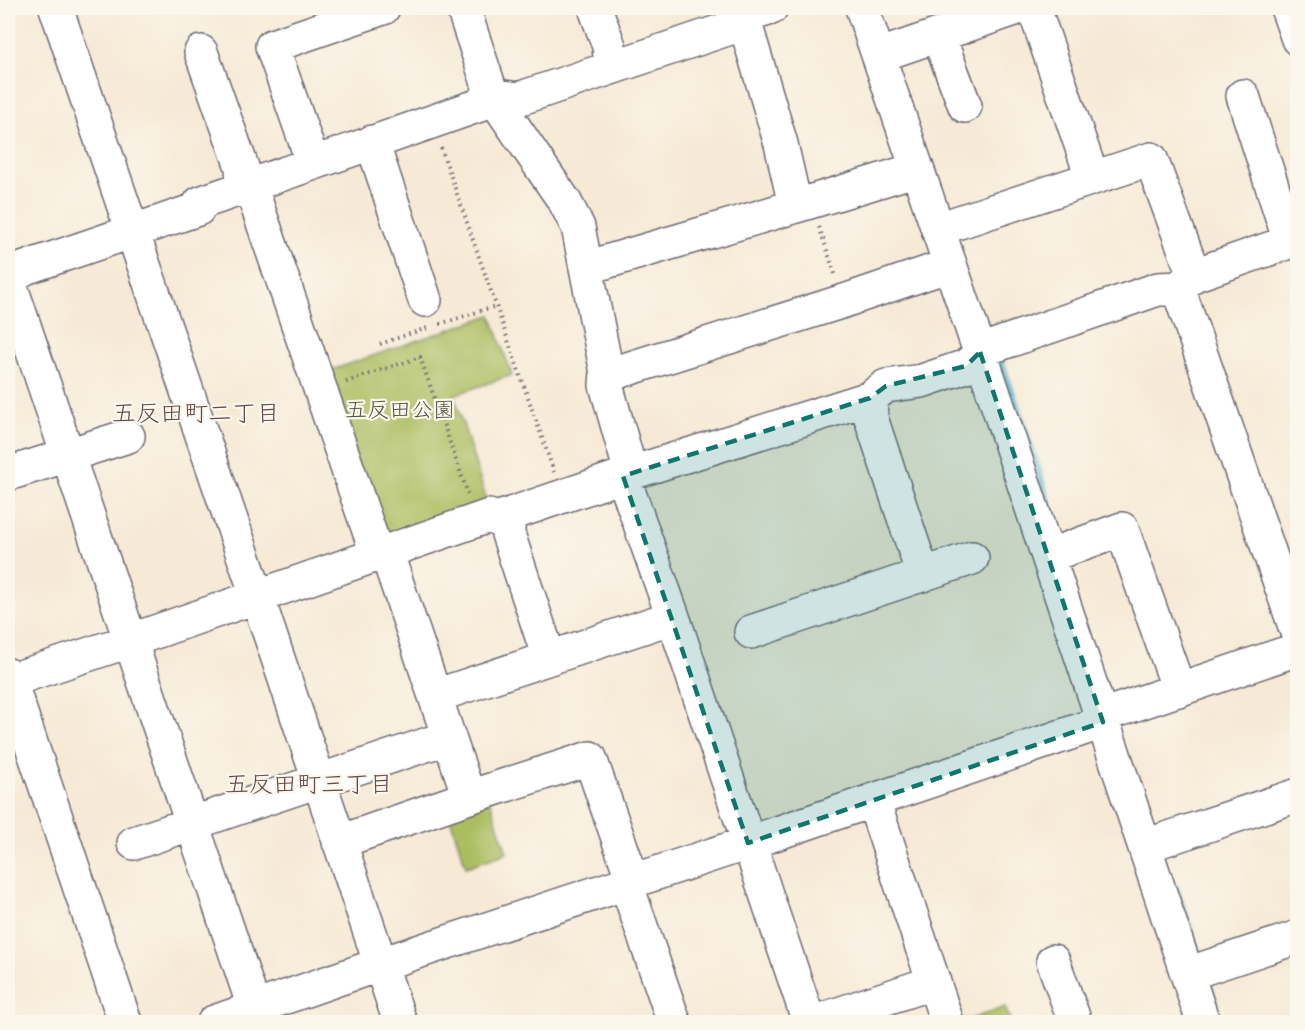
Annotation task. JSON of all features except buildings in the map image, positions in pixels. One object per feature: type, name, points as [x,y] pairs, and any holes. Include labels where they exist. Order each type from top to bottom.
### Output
[{"type":"street","points":[[56,8],[400,1023]]},
{"type":"street","points":[[313,163],[272,46],[384,8]]},
{"type":"street","points":[[463,8],[492,95],[565,202],[578,226],[607,373],[606,385],[627,474],[809,1023]]},
{"type":"street","points":[[595,8],[609,46],[611,68]]},
{"type":"street","points":[[862,8],[888,52],[917,169],[948,226],[950,265],[989,348],[1058,553],[1110,715],[1197,970],[1203,1023]]},
{"type":"street","points":[[888,52],[1018,8]]},
{"type":"street","points":[[1034,8],[1092,177]]},
{"type":"street","points":[[1287,8],[1298,39]]},
{"type":"street","points":[[257,1016],[8,278],[25,268],[198,209],[201,203],[246,186],[477,106],[492,95],[518,99],[758,15],[781,144],[803,204]]},
{"type":"street","points":[[938,35],[965,106]]},
{"type":"street","points":[[201,52],[242,167],[246,186],[435,696],[469,797]]},
{"type":"street","points":[[125,1023],[8,678],[129,641],[381,553],[870,398],[886,386],[922,381],[966,366],[989,348],[1186,281],[1294,240],[1243,96]]},
{"type":"street","points":[[372,142],[425,300]]},
{"type":"street","points":[[948,226],[1151,159],[1186,281],[1298,635]]},
{"type":"street","points":[[586,268],[917,169]]},
{"type":"street","points":[[607,373],[844,301],[950,265]]},
{"type":"street","points":[[870,398],[871,418],[923,575]]},
{"type":"street","points":[[8,474],[128,436]]},
{"type":"street","points":[[492,517],[508,534],[549,658]]},
{"type":"street","points":[[1058,553],[1122,529],[1179,690]]},
{"type":"street","points":[[751,632],[972,558]]},
{"type":"street","points":[[435,696],[673,617]]},
{"type":"street","points":[[214,1023],[257,1016],[381,964],[748,843],[1298,649]]},
{"type":"street","points":[[134,843],[449,737]]},
{"type":"street","points":[[339,842],[590,758],[674,1023]]},
{"type":"street","points":[[1155,842],[1298,795]]},
{"type":"street","points":[[873,800],[947,1023]]},
{"type":"street","points":[[1197,970],[1298,937]]},
{"type":"street","points":[[1053,961],[1075,1023]]},
{"type":"street","points":[[814,1023],[934,982]]},
{"type":"path","points":[[432,122],[557,482]]},
{"type":"path","points":[[803,204],[844,301]]},
{"type":"path","points":[[321,390],[420,357],[492,517]]},
{"type":"highlighted area","points":[[980,352],[1103,722],[748,843],[623,476],[870,398],[886,386],[966,366]]},
{"type":"green space","name":"五反田公園","points":[[491,315],[512,375],[454,395],[488,505],[395,534],[378,527],[326,372]]},
{"type":"green space","points":[[490,801],[507,853],[466,867],[449,815]]},
{"type":"green space","points":[[1005,1007],[1011,1022],[962,1022]]},
{"type":"waterway","points":[[998,353],[1035,459],[1058,536]]},
{"type":"waterway","points":[[1176,888],[1200,960]]},
{"type":"waterway","points":[[1206,976],[1220,1022]]},
{"type":"district","name":"五反田町二丁目","points":[[196,416]]},
{"type":"district","name":"五反田町三丁目","points":[[309,787]]}]
